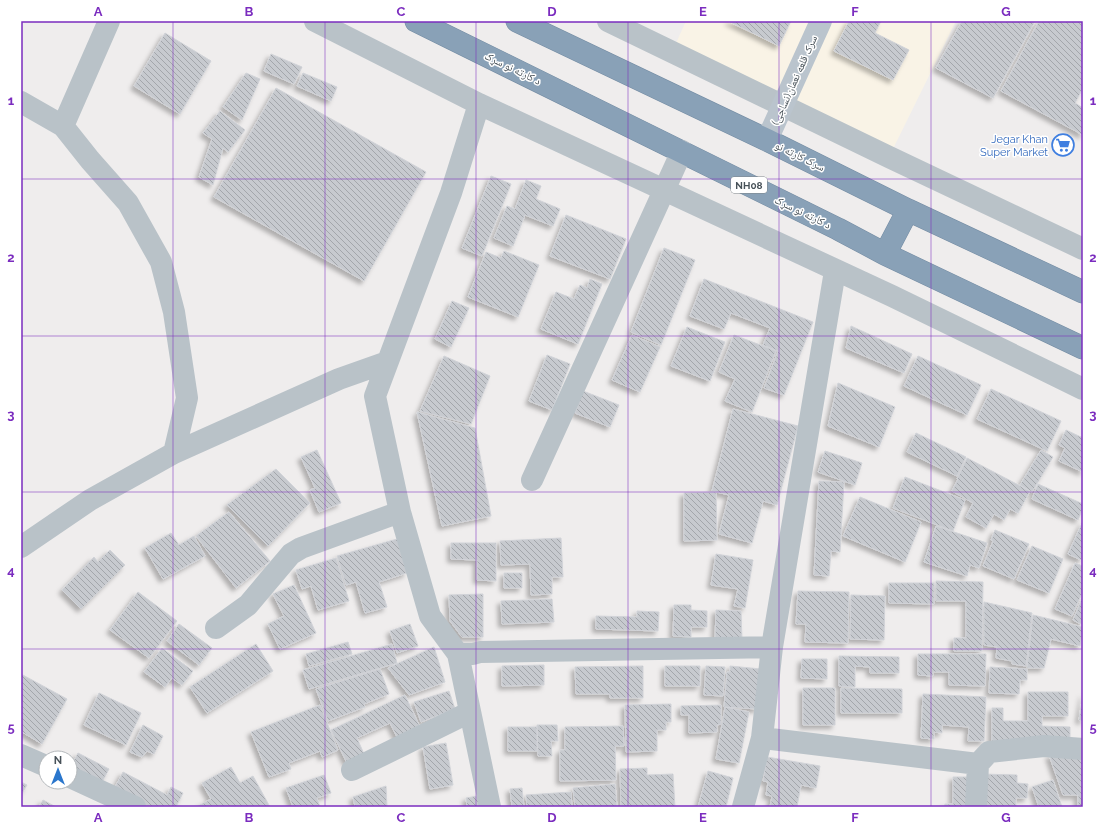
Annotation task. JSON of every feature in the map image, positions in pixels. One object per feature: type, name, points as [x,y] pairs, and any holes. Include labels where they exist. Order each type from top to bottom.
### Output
[{"type":"highway","name":"د کارته نو سړک","points":[[416,21],[838,229],[885,254],[1083,348]]},
{"type":"highway","name":"سرک کارته نو","points":[[517,21],[767,140],[908,210],[1083,292]]},
{"type":"highway","points":[[885,254],[908,210]]},
{"type":"street","points":[[63,126],[109,21]]},
{"type":"street","points":[[315,21],[479,104],[835,271],[892,296],[1083,389]]},
{"type":"street","points":[[608,21],[1083,249]]},
{"type":"street","name":"سرک قلعه نعمان(نساجی)","points":[[767,140],[821,21]]},
{"type":"street","points":[[21,102],[63,126],[90,160],[128,203],[161,262],[174,312],[188,398],[174,453]]},
{"type":"street","points":[[479,104],[451,193],[387,362],[376,396],[400,512],[430,616],[458,654],[490,807]]},
{"type":"street","points":[[532,480],[682,152]]},
{"type":"street","points":[[743,807],[762,738],[772,647],[835,271]]},
{"type":"street","points":[[21,547],[90,500],[174,453],[339,379],[387,362]]},
{"type":"street","points":[[216,628],[248,605],[291,554],[301,548],[400,512]]},
{"type":"street","points":[[458,654],[472,654],[480,652],[772,647]]},
{"type":"street","points":[[352,770],[470,712]]},
{"type":"street","points":[[762,738],[978,764]]},
{"type":"street","points":[[976,807],[978,764],[990,752],[1044,746],[1083,749]]},
{"type":"street","points":[[21,755],[38,762]]},
{"type":"street","points":[[78,781],[134,807]]},
{"type":"shaded area","points":[[686,21],[956,21],[889,157],[672,52]]},
{"type":"building","points":[[728,21],[791,21],[779,46]]},
{"type":"building","points":[[849,21],[881,21],[875,33],[909,50],[893,80],[834,51]]},
{"type":"building","points":[[962,21],[1035,21],[993,98],[936,68]]},
{"type":"building","points":[[1039,21],[1083,21],[1083,88],[1075,103],[1083,108],[1083,135],[1001,91]]},
{"type":"building","points":[[165,33],[211,61],[180,114],[134,86]]},
{"type":"building","points":[[271,54],[302,67],[294,84],[264,71]]},
{"type":"building","points":[[246,73],[260,79],[242,120],[223,107]]},
{"type":"building","points":[[303,73],[337,87],[331,101],[297,86]]},
{"type":"building","points":[[276,88],[426,172],[364,281],[214,197]]},
{"type":"building","points":[[220,111],[245,130],[228,152],[223,148],[213,185],[199,177],[212,139],[203,133]]},
{"type":"building","points":[[491,176],[511,184],[482,256],[462,248]]},
{"type":"building","points":[[526,180],[541,186],[536,199],[560,209],[553,226],[525,215],[513,246],[494,238],[507,206],[515,209]]},
{"type":"building","points":[[566,215],[626,239],[610,279],[550,256]]},
{"type":"building","points":[[664,248],[695,260],[661,345],[631,332]]},
{"type":"building","points":[[504,251],[539,265],[518,317],[468,297],[486,252],[501,258]]},
{"type":"building","points":[[590,279],[602,284],[578,344],[541,329],[556,292],[574,299],[580,285],[587,288]]},
{"type":"building","points":[[704,279],[813,322],[784,395],[764,388],[778,351],[763,345],[770,328],[731,313],[724,329],[690,316]]},
{"type":"building","points":[[452,301],[469,308],[451,347],[435,339]]},
{"type":"building","points":[[851,326],[912,354],[904,373],[846,348]]},
{"type":"building","points":[[687,327],[725,342],[710,381],[671,366]]},
{"type":"building","points":[[632,335],[660,347],[640,392],[612,380]]},
{"type":"building","points":[[734,335],[776,351],[752,412],[725,401],[735,379],[719,372]]},
{"type":"building","points":[[547,355],[570,364],[552,410],[529,401]]},
{"type":"building","points":[[444,356],[490,376],[471,424],[420,411]]},
{"type":"building","points":[[918,356],[981,385],[967,415],[904,386]]},
{"type":"building","points":[[838,383],[895,407],[879,447],[828,426]]},
{"type":"building","points":[[991,389],[1061,421],[1047,451],[977,419]]},
{"type":"building","points":[[583,391],[619,405],[610,427],[575,413]]},
{"type":"building","points":[[733,409],[798,426],[777,505],[763,501],[752,543],[719,534],[729,495],[712,491]]},
{"type":"building","points":[[417,412],[475,428],[491,516],[442,526]]},
{"type":"building","points":[[1066,430],[1083,438],[1083,472],[1059,461],[1065,448],[1059,445]]},
{"type":"building","points":[[916,433],[966,457],[957,476],[907,452]]},
{"type":"building","points":[[317,450],[341,503],[319,512],[310,490],[315,488],[301,457]]},
{"type":"building","points":[[1041,450],[1053,457],[1032,492],[1020,485]]},
{"type":"building","points":[[825,451],[862,463],[855,485],[818,472]]},
{"type":"building","points":[[967,458],[1030,491],[1018,513],[1010,509],[1004,520],[994,514],[986,528],[966,517],[973,503],[952,491]]},
{"type":"building","points":[[276,469],[310,503],[268,546],[227,505]]},
{"type":"building","points":[[905,477],[965,500],[953,531],[893,508]]},
{"type":"building","points":[[819,481],[844,482],[840,552],[831,551],[829,576],[814,575]]},
{"type":"building","points":[[1038,484],[1083,504],[1078,520],[1032,499]]},
{"type":"building","points":[[716,492],[717,540],[684,541],[684,493]]},
{"type":"building","points":[[860,497],[921,522],[905,562],[843,536]]},
{"type":"building","points":[[229,512],[270,561],[236,588],[196,536]]},
{"type":"building","points":[[1083,521],[1083,555],[1081,560],[1068,554]]},
{"type":"building","points":[[936,526],[987,543],[979,568],[970,565],[967,576],[924,562]]},
{"type":"building","points":[[995,530],[1029,544],[1014,579],[983,566],[993,541],[991,540]]},
{"type":"building","points":[[171,533],[179,545],[194,536],[205,556],[163,579],[145,548]]},
{"type":"building","points":[[561,538],[563,577],[552,577],[552,594],[531,595],[530,564],[501,565],[500,541]]},
{"type":"building","points":[[397,539],[407,573],[379,582],[387,607],[365,613],[356,582],[346,585],[337,556]]},
{"type":"building","points":[[451,543],[496,543],[496,581],[477,580],[477,560],[451,559]]},
{"type":"building","points":[[1032,546],[1063,559],[1049,593],[1017,580]]},
{"type":"building","points":[[110,550],[125,565],[81,609],[62,590],[94,557],[98,562]]},
{"type":"building","points":[[716,554],[753,560],[745,608],[734,606],[738,589],[711,585]]},
{"type":"building","points":[[336,558],[349,601],[318,610],[311,586],[302,589],[296,570]]},
{"type":"building","points":[[1075,563],[1083,566],[1083,591],[1072,616],[1055,609]]},
{"type":"building","points":[[504,573],[522,573],[522,588],[504,588]]},
{"type":"building","points":[[936,581],[983,582],[982,651],[954,651],[954,638],[966,638],[966,601],[936,601]]},
{"type":"building","points":[[889,583],[934,583],[934,604],[889,603]]},
{"type":"building","points":[[294,585],[316,633],[280,649],[268,624],[284,616],[273,594]]},
{"type":"building","points":[[798,591],[849,592],[848,643],[805,642],[806,624],[796,624]]},
{"type":"building","points":[[138,592],[177,621],[149,658],[110,630]]},
{"type":"building","points":[[483,594],[483,637],[462,637],[450,621],[449,595]]},
{"type":"building","points":[[851,595],[885,596],[884,640],[850,639]]},
{"type":"building","points":[[1083,596],[1083,625],[1073,620]]},
{"type":"building","points":[[552,599],[554,622],[502,624],[501,601]]},
{"type":"building","points":[[984,602],[1032,613],[1026,666],[1012,664],[1012,661],[996,658],[997,647],[984,645]]},
{"type":"building","points":[[674,605],[691,605],[691,610],[707,611],[707,627],[691,627],[691,637],[673,636]]},
{"type":"building","points":[[716,610],[741,611],[742,639],[715,639]]},
{"type":"building","points":[[637,611],[659,612],[658,631],[596,629],[596,616],[637,617]]},
{"type":"building","points":[[1033,615],[1083,627],[1080,646],[1051,639],[1044,668],[1027,668]]},
{"type":"building","points":[[179,624],[212,648],[199,665],[167,641]]},
{"type":"building","points":[[410,624],[418,646],[397,653],[390,631]]},
{"type":"building","points":[[348,642],[352,654],[309,666],[306,654]]},
{"type":"building","points":[[256,644],[273,671],[207,713],[190,687]]},
{"type":"building","points":[[392,644],[397,663],[309,689],[303,670]]},
{"type":"building","points":[[434,647],[445,682],[409,695],[388,668]]},
{"type":"building","points":[[162,648],[193,671],[182,685],[172,678],[165,687],[144,672]]},
{"type":"building","points":[[918,654],[986,654],[985,686],[949,685],[949,672],[933,672],[933,676],[918,675]]},
{"type":"building","points":[[839,656],[899,657],[899,673],[870,673],[870,667],[855,666],[855,687],[839,686]]},
{"type":"building","points":[[802,659],[827,659],[827,679],[801,678]]},
{"type":"building","points":[[544,665],[544,685],[502,686],[502,666]]},
{"type":"building","points":[[643,666],[643,698],[610,698],[610,694],[576,694],[575,667]]},
{"type":"building","points":[[665,666],[700,666],[700,686],[665,686]]},
{"type":"building","points":[[706,666],[725,667],[723,696],[704,695]]},
{"type":"building","points":[[730,666],[761,669],[758,709],[724,707],[727,672],[730,672]]},
{"type":"building","points":[[990,667],[1027,669],[1027,680],[1020,680],[1019,694],[989,693]]},
{"type":"building","points":[[380,669],[389,694],[364,704],[365,707],[328,721],[316,689]]},
{"type":"building","points":[[21,674],[67,699],[42,744],[22,732],[21,733]]},
{"type":"building","points":[[803,688],[835,688],[835,725],[803,725]]},
{"type":"building","points":[[841,688],[902,689],[902,713],[841,713]]},
{"type":"building","points":[[449,691],[455,709],[421,722],[414,702]]},
{"type":"building","points":[[1028,692],[1068,692],[1068,716],[1042,716],[1042,726],[1070,727],[1070,744],[992,744],[992,708],[1003,708],[1003,721],[1028,721]]},
{"type":"building","points":[[99,693],[141,713],[126,745],[84,725]]},
{"type":"building","points":[[923,694],[986,697],[984,741],[968,741],[969,727],[942,725],[942,733],[934,732],[934,739],[921,738]]},
{"type":"building","points":[[1083,694],[1083,721],[1079,720]]},
{"type":"building","points":[[405,695],[421,729],[398,739],[390,723],[357,738],[364,754],[347,763],[331,730]]},
{"type":"building","points":[[671,704],[671,722],[666,722],[666,730],[657,730],[657,751],[626,752],[625,705]]},
{"type":"building","points":[[320,705],[338,750],[322,757],[320,751],[289,763],[291,769],[269,777],[251,732]]},
{"type":"building","points":[[721,705],[721,724],[717,725],[717,732],[689,733],[689,715],[681,715],[681,706]]},
{"type":"building","points":[[725,707],[749,712],[739,763],[716,759]]},
{"type":"building","points":[[143,725],[163,736],[154,754],[147,751],[142,757],[130,752]]},
{"type":"building","points":[[537,725],[557,725],[558,741],[551,741],[552,756],[538,756]]},
{"type":"building","points":[[623,726],[624,746],[615,746],[616,780],[560,781],[560,750],[565,750],[565,727]]},
{"type":"building","points":[[508,727],[537,727],[537,751],[508,751]]},
{"type":"building","points":[[446,743],[453,785],[430,789],[423,747]]},
{"type":"building","points":[[78,753],[109,769],[101,784],[78,772]]},
{"type":"building","points":[[1049,755],[1083,755],[1083,807],[1078,807],[1078,795],[1063,795]]},
{"type":"building","points":[[767,757],[820,766],[816,788],[801,785],[797,807],[770,807],[772,796],[766,795],[768,782],[763,781]]},
{"type":"building","points":[[231,767],[240,783],[253,776],[270,807],[198,807],[211,799],[202,783]]},
{"type":"building","points":[[647,768],[647,775],[673,774],[675,807],[621,807],[620,769]]},
{"type":"building","points":[[708,771],[733,778],[726,807],[698,807]]},
{"type":"building","points":[[123,772],[167,795],[171,787],[183,793],[176,807],[147,807],[114,789]]},
{"type":"building","points":[[983,774],[1017,775],[1017,783],[1028,784],[1027,798],[1016,798],[1016,807],[982,807]]},
{"type":"building","points":[[324,775],[331,793],[317,798],[320,807],[293,807],[286,788]]},
{"type":"building","points":[[953,777],[971,777],[970,807],[944,807],[945,804],[953,804]]},
{"type":"building","points":[[1053,780],[1062,807],[1039,807],[1032,787]]},
{"type":"building","points":[[21,782],[27,785],[21,795]]},
{"type":"building","points":[[615,784],[617,807],[575,807],[573,788]]},
{"type":"building","points":[[386,786],[387,807],[355,807],[353,797]]},
{"type":"building","points":[[522,788],[524,807],[512,807],[510,789]]},
{"type":"building","points":[[571,792],[572,807],[527,807],[526,795]]},
{"type":"building","points":[[489,794],[491,807],[467,807],[466,798]]},
{"type":"building","points":[[43,800],[56,807],[39,807]]},
{"type":"place","name":"Jegar Khan Super Market","points":[[1063,145]]}]
